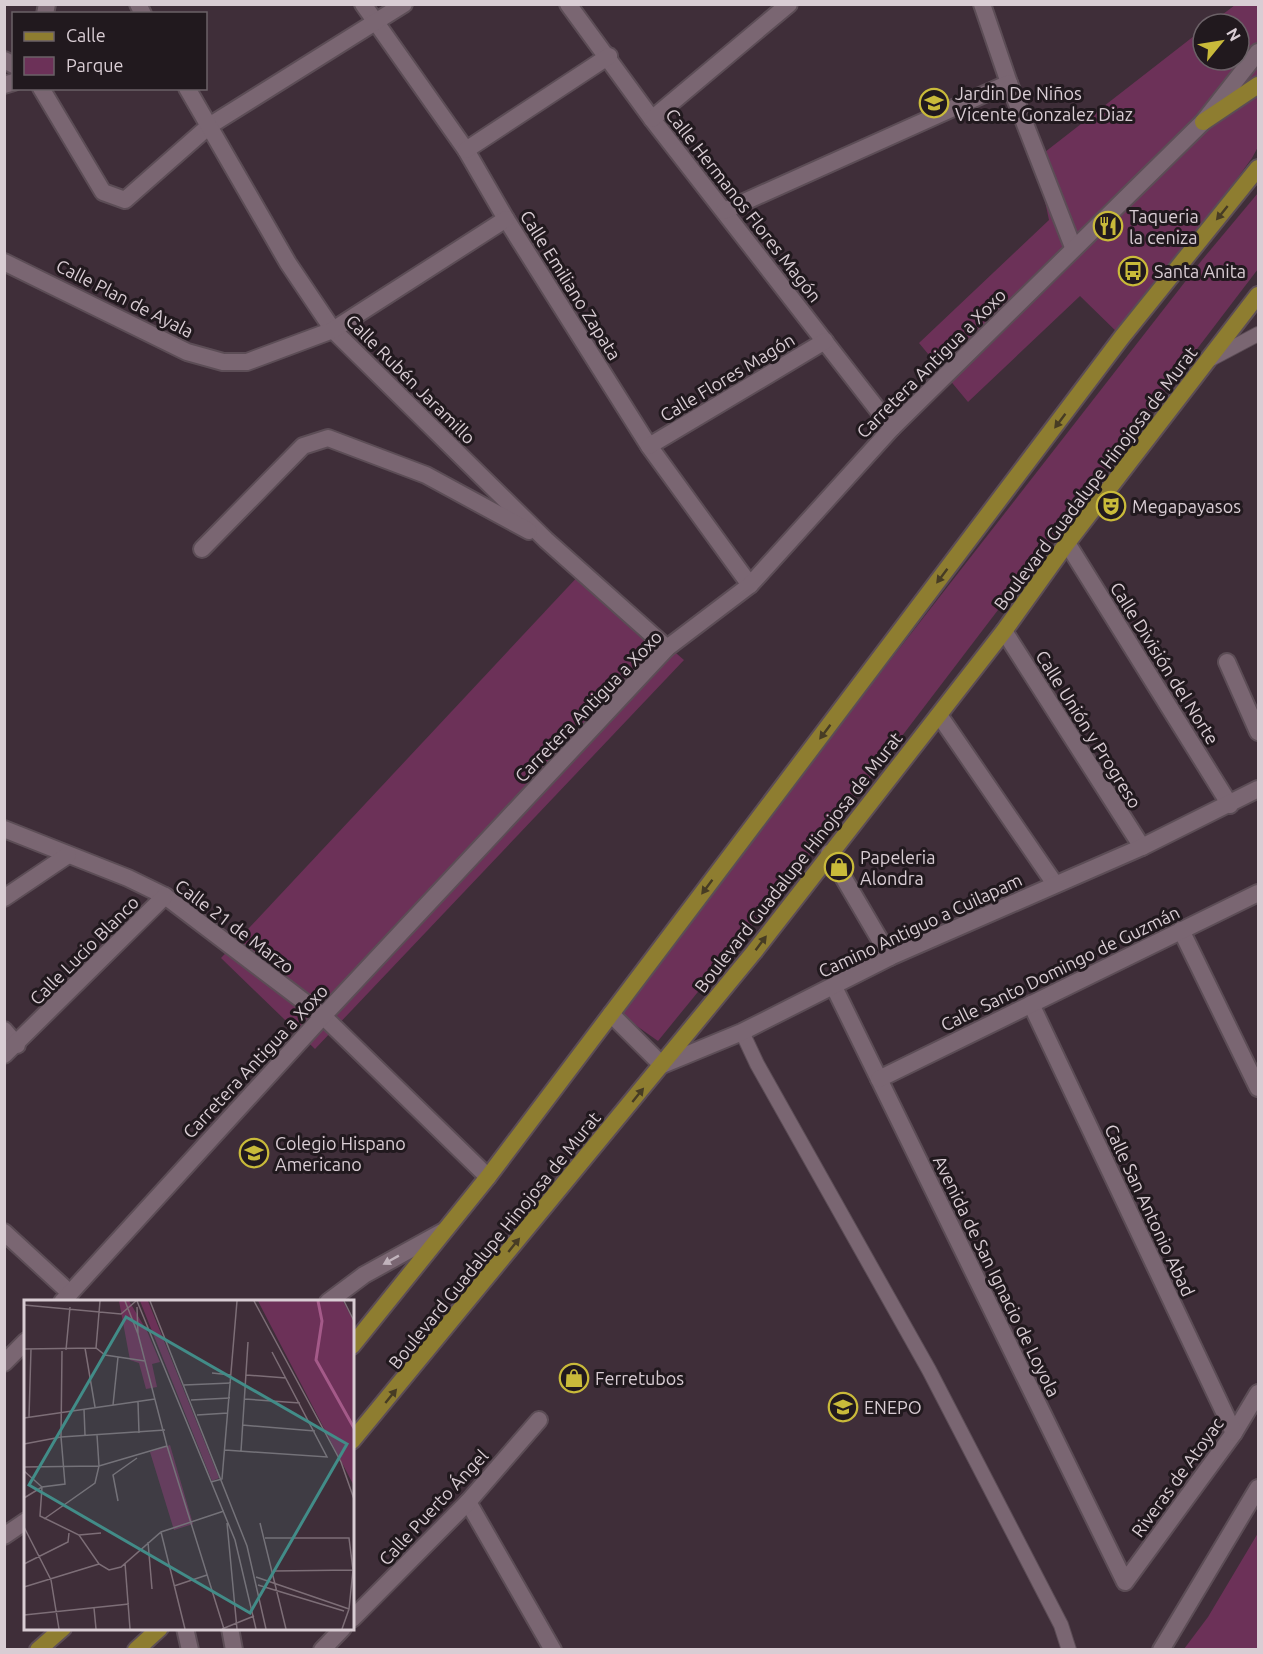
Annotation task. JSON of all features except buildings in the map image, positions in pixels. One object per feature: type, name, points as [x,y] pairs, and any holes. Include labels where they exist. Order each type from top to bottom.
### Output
[{"type":"main road","points":[[1203,122],[1258,85]]},
{"type":"main road","points":[[354,1343],[488,1177],[1095,374],[1258,168]]},
{"type":"main road","name":"Boulevard Guadalupe Hinojosa de Murat","points":[[354,1438],[754,952],[1004,631],[1067,543],[1258,295]]},
{"type":"main road","points":[[38,1650],[62,1630]]},
{"type":"main road","points":[[136,1650],[159,1630]]},
{"type":"street","name":"Calle Emiliano Zapata","points":[[363,4],[466,150],[506,219],[649,446],[750,585]]},
{"type":"street","points":[[42,90],[103,192],[125,200],[209,126],[404,4]]},
{"type":"street","name":"Calle Hermanos Flores Magón","points":[[568,4],[609,56],[652,119],[892,428]]},
{"type":"street","points":[[652,119],[789,4]]},
{"type":"street","points":[[982,4],[1009,83],[1073,247]]},
{"type":"street","name":"Carretera Antigua a Xoxo","points":[[66,1297],[323,1016],[667,648],[750,585],[892,428],[1073,247],[1203,122],[1258,52]]},
{"type":"street","points":[[466,150],[609,56]]},
{"type":"street","points":[[724,211],[1009,83]]},
{"type":"street","name":"Calle Rubén Jaramillo","points":[[188,90],[288,263],[333,330],[546,540],[667,648]]},
{"type":"street","name":"Calle Plan de Ayala","points":[[4,262],[187,352],[223,362],[247,362],[333,330],[506,219]]},
{"type":"street","name":"Calle Flores Magón","points":[[649,446],[825,341]]},
{"type":"street","points":[[202,549],[303,447],[328,438],[426,475],[546,540]]},
{"type":"street","name":"Calle División del Norte","points":[[1067,543],[1230,805]]},
{"type":"street","name":"Calle Unión y Progreso","points":[[1004,631],[1142,847]]},
{"type":"street","points":[[1227,662],[1258,732]]},
{"type":"street","points":[[939,715],[1055,884]]},
{"type":"street","name":"Camino Antiguo a Cuilapam","points":[[662,1065],[742,1032],[890,957],[1142,847],[1258,789]]},
{"type":"street","name":"Calle 21 de Marzo","points":[[4,829],[165,896],[323,1016],[488,1177]]},
{"type":"street","points":[[829,853],[890,957]]},
{"type":"street","points":[[4,898],[68,855]]},
{"type":"street","name":"Calle Santo Domingo de Guzmán","points":[[879,1079],[1258,893]]},
{"type":"street","name":"Calle Lucio Blanco","points":[[11,1050],[165,896]]},
{"type":"street","points":[[1181,930],[1258,1088]]},
{"type":"street","name":"Avenida de San Ignacio de Loyola","points":[[834,987],[1125,1582]]},
{"type":"street","name":"Calle San Antonio Abad","points":[[1031,1004],[1234,1433]]},
{"type":"street","points":[[611,1014],[662,1065]]},
{"type":"street","points":[[4,1030],[11,1050]]},
{"type":"street","points":[[4,1232],[66,1297]]},
{"type":"street","points":[[331,1300],[364,1275],[442,1232]]},
{"type":"street","points":[[4,1363],[24,1343]]},
{"type":"street","name":"Riveras de Atoyac","points":[[1125,1582],[1234,1433],[1258,1393]]},
{"type":"street","name":"Calle Puerto Ángel","points":[[354,1617],[468,1502],[539,1420]]},
{"type":"street","points":[[1161,1650],[1258,1488]]},
{"type":"street","points":[[468,1502],[553,1650]]},
{"type":"street","points":[[4,1536],[24,1522]]},
{"type":"street","points":[[185,1630],[190,1650]]},
{"type":"street","points":[[230,1630],[234,1650]]},
{"type":"street","points":[[322,1650],[342,1630]]},
{"type":"lane","points":[[1207,361],[1258,334]]},
{"type":"lane","points":[[742,1032],[757,1064],[929,1370],[1061,1625],[1069,1650]]},
{"type":"green space","points":[[1235,5],[1258,5],[1258,147],[1252,158],[1122,337],[1080,296],[968,402],[919,343],[1049,220],[1036,159],[1191,38],[1191,72],[1251,72],[1251,12],[1226,12]]},
{"type":"green space","points":[[1258,193],[1258,269],[841,816],[658,1041],[621,1015],[832,735],[1202,260]]},
{"type":"green space","points":[[582,572],[684,660],[315,1049],[221,958]]},
{"type":"green space","points":[[1258,1533],[1258,1649],[1184,1649],[1208,1617]]},
{"type":"place","name":"Jardin De Niños Vicente Gonzalez Diaz","points":[[934,103]]},
{"type":"place","name":"Taqueria la ceniza","points":[[1108,226]]},
{"type":"place","name":"Santa Anita","points":[[1133,271]]},
{"type":"place","name":"Megapayasos","points":[[1111,506]]},
{"type":"place","name":"Papeleria Alondra","points":[[839,867]]},
{"type":"place","name":"Colegio Hispano Americano","points":[[254,1153]]},
{"type":"place","name":"Ferretubos","points":[[574,1378]]},
{"type":"place","name":"ENEPO","points":[[843,1407]]}]
